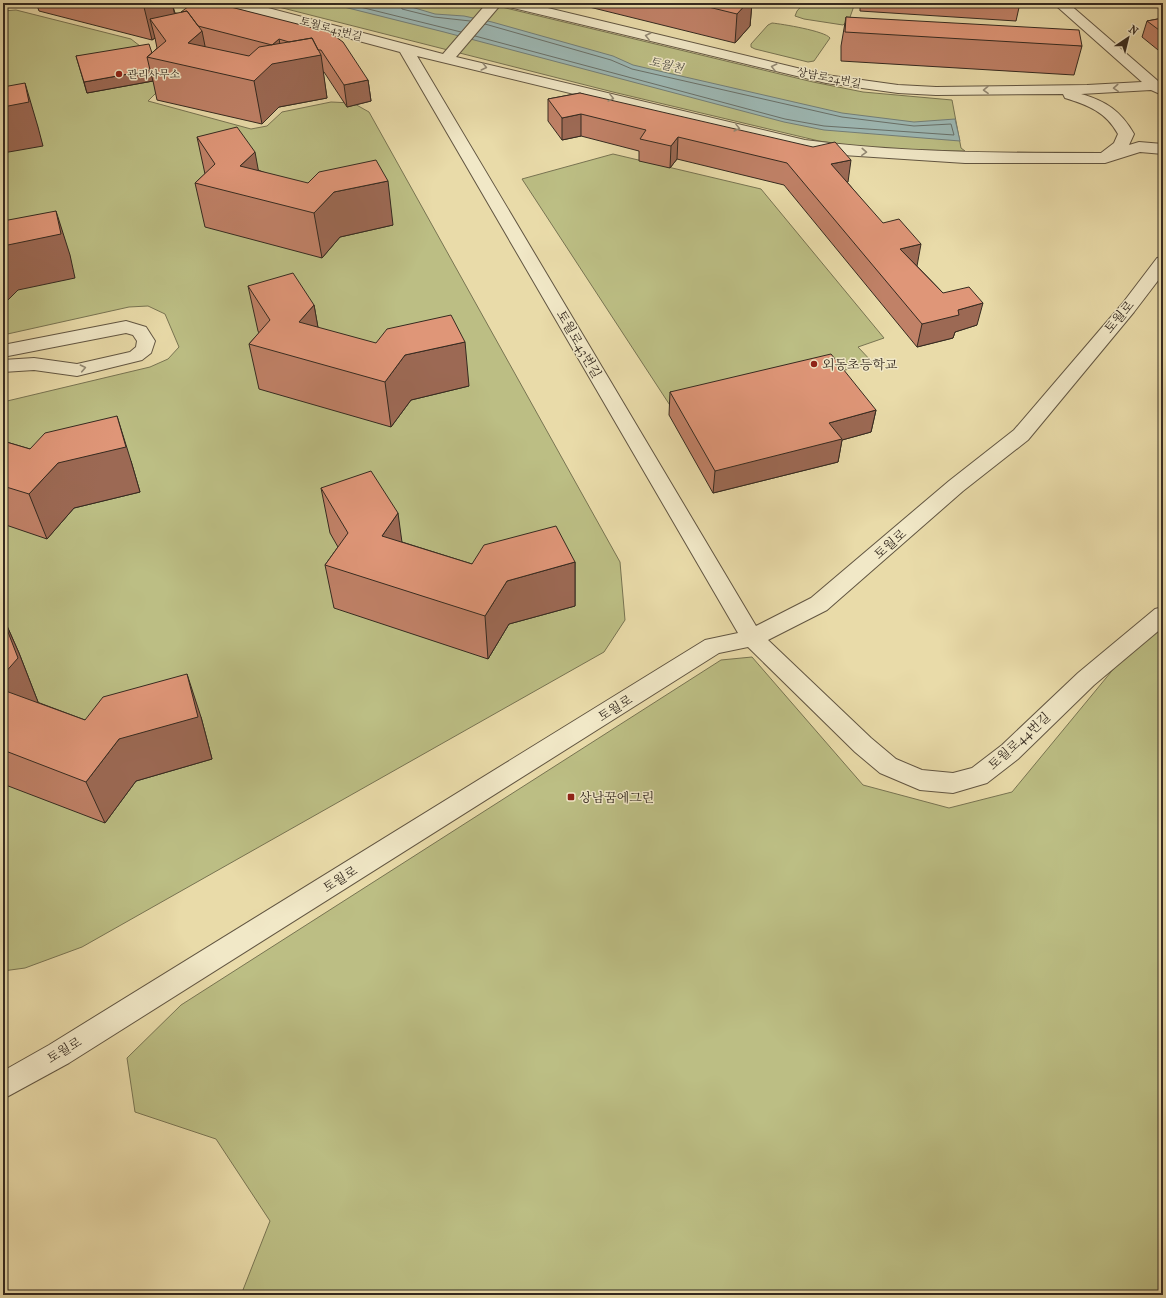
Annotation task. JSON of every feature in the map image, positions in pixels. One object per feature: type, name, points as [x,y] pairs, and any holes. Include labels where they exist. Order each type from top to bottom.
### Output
[{"type":"street","name":"토월로43번길","points":[[232,3],[446,59],[805,145],[843,150],[931,156],[1105,158],[1139,147],[1163,149]]},
{"type":"street","points":[[446,59],[495,3]]},
{"type":"street","name":"상남로24번길","points":[[510,3],[826,79],[898,89],[1160,88]]},
{"type":"street","points":[[1060,3],[1160,88]]},
{"type":"street","name":"토월로43번길","points":[[406,49],[752,638]]},
{"type":"street","points":[[1052,89],[1103,106],[1114,115],[1126,134],[1122,145],[1105,158]]},
{"type":"street","name":"토월로","points":[[3,1086],[60,1054],[713,646],[752,638],[819,604],[956,486],[1021,435],[1128,308],[1163,262]]},
{"type":"street","points":[[3,351],[126,326],[140,331],[146,341],[145,349],[136,356],[77,370],[40,365],[3,366]]},
{"type":"street","points":[[3,355],[30,356],[69,352],[40,365],[3,376]]},
{"type":"street","name":"토월로44번길","points":[[752,638],[863,745],[888,766],[920,780],[953,783],[980,776],[1004,757],[1086,679],[1163,615]]},
{"type":"green space","points":[[263,3],[485,3],[813,82],[863,92],[952,100],[961,148],[965,151],[897,150],[858,147],[819,141],[613,92]]},
{"type":"green space","points":[[804,3],[855,3],[849,20],[843,25],[804,19],[795,16],[797,11]]},
{"type":"green space","points":[[16,10],[131,39],[140,46],[164,85],[148,101],[251,129],[267,126],[282,112],[331,102],[353,103],[369,112],[620,562],[625,620],[604,652],[82,947],[25,968],[3,971],[3,402],[150,367],[168,359],[179,347],[165,314],[148,306],[129,307],[3,335],[3,11]]},
{"type":"green space","points":[[772,23],[812,30],[830,38],[814,61],[808,62],[751,47],[751,44],[768,25]]},
{"type":"green space","points":[[613,154],[761,189],[884,338],[858,347],[873,363],[675,413],[522,179]]},
{"type":"green space","points":[[1163,627],[1163,1295],[241,1295],[270,1221],[216,1139],[135,1112],[127,1058],[181,1005],[721,660],[752,657],[863,785],[949,808],[1012,792],[1139,638]]},
{"type":"water","points":[[328,3],[398,3],[435,14],[464,16],[492,22],[613,56],[633,65],[842,113],[914,122],[955,119],[960,141],[824,130],[784,122],[444,32]]},
{"type":"building","points":[[193,3],[215,3],[329,32],[343,42],[368,80],[344,85],[321,50],[318,50],[312,38],[289,42],[279,39],[272,45],[198,26],[187,11],[181,12]]},
{"type":"building","points":[[692,3],[747,3],[737,14]]},
{"type":"building","points":[[187,11],[202,31],[188,43],[249,56],[259,47],[312,38],[321,55],[272,64],[254,81],[147,57],[166,41],[150,19]]},
{"type":"building","points":[[846,17],[1079,30],[1082,46],[845,32]]},
{"type":"building","points":[[1163,18],[1163,33],[1147,21]]},
{"type":"building","points":[[149,44],[152,53],[147,57],[150,70],[84,82],[76,56]]},
{"type":"building","points":[[25,83],[29,102],[3,107],[3,87]]},
{"type":"building","points":[[580,93],[813,147],[835,142],[851,160],[831,164],[883,223],[899,219],[921,244],[900,249],[943,293],[969,287],[983,303],[958,310],[959,315],[922,324],[787,163],[678,137],[671,146],[640,139],[646,130],[581,114],[562,118],[548,99]]},
{"type":"building","points":[[237,127],[255,152],[240,166],[308,183],[319,172],[376,160],[388,181],[334,192],[314,213],[195,183],[215,164],[197,137]]},
{"type":"building","points":[[56,211],[61,234],[3,246],[3,221]]},
{"type":"building","points":[[293,273],[314,305],[299,322],[376,343],[387,329],[451,315],[465,342],[405,355],[385,382],[249,344],[270,320],[248,286]]},
{"type":"building","points":[[831,354],[876,410],[829,423],[842,439],[715,471],[670,392]]},
{"type":"building","points":[[117,416],[126,447],[58,463],[29,494],[3,486],[3,441],[30,449],[45,433]]},
{"type":"building","points":[[371,471],[398,513],[382,536],[472,564],[484,545],[556,526],[575,562],[507,581],[485,616],[325,565],[348,533],[321,488]]},
{"type":"building","points":[[3,619],[18,658],[3,675]]},
{"type":"building","points":[[187,674],[198,717],[119,739],[86,782],[3,750],[3,690],[85,720],[103,697]]},
{"type":"place","name":"관리사무소","points":[[119,74]]},
{"type":"place","name":"외동초등학교","points":[[814,364]]},
{"type":"place","name":"상남꿈에그린","points":[[571,797]]},
{"type":"water label","name":"토월천","points":[[666,65]]}]
